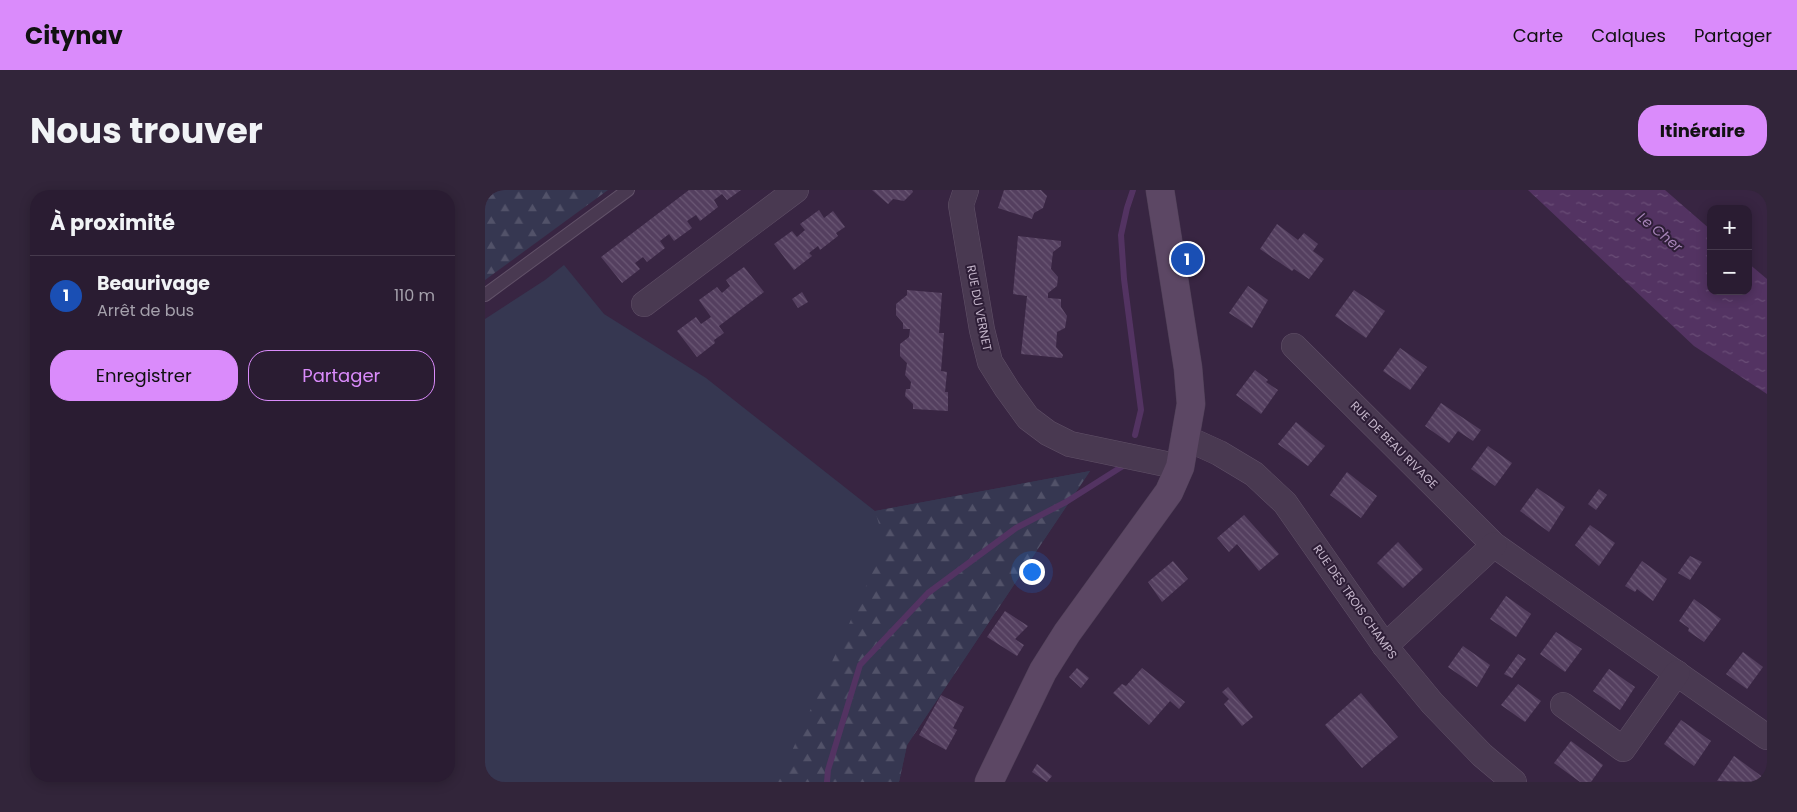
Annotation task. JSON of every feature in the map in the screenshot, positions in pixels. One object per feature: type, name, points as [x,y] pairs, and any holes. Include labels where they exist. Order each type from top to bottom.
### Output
[{"type":"street","points":[[644,304],[796,190]]},
{"type":"street","points":[[989,782],[1043,671],[1067,633],[1169,492],[1180,466],[1191,404],[1188,368],[1160,190]]},
{"type":"street","name":"RUE DU VERNET","points":[[962,195],[982,330],[990,362],[1029,418],[1049,433],[1070,444],[1180,466]]},
{"type":"street","name":"RUE DE BEAU RIVAGE","points":[[1294,346],[1494,545],[1767,737]]},
{"type":"street","name":"RUE DES TROIS CHAMPS","points":[[1186,438],[1219,453],[1254,474],[1285,503],[1385,646],[1432,703],[1482,755],[1514,782]]},
{"type":"street","points":[[1385,646],[1494,545]]},
{"type":"street","points":[[1563,705],[1623,749],[1677,673]]},
{"type":"lane","points":[[485,295],[628,190]]},
{"type":"path","points":[[485,193],[491,190]]},
{"type":"green space","points":[[485,190],[608,190],[485,280]]},
{"type":"green space","points":[[564,265],[604,314],[706,378],[875,511],[1090,471],[907,745],[899,782],[485,782],[485,319],[545,280]]},
{"type":"green space","points":[[1090,471],[907,745],[899,782],[778,782],[885,544],[875,511]]},
{"type":"water","name":"Le Cher","points":[[1528,190],[1665,190],[1707,227],[1707,295],[1752,295],[1752,266],[1767,279],[1767,394],[1694,346]]},
{"type":"building","points":[[689,190],[741,190],[727,200],[722,194],[714,200],[718,207],[700,221],[696,215],[687,221],[692,228],[674,241],[669,234],[660,241],[665,248],[647,262],[643,257],[635,263],[640,269],[622,283],[601,257]]},
{"type":"building","points":[[872,190],[912,190],[913,192],[904,201],[893,199],[888,204]]},
{"type":"building","points":[[1004,190],[1041,190],[1047,196],[1043,208],[1034,213],[1032,219],[998,208]]},
{"type":"building","points":[[819,210],[824,218],[833,211],[845,227],[836,233],[838,236],[820,250],[818,246],[809,253],[812,256],[794,270],[774,244],[792,231],[797,237],[805,230],[800,224]]},
{"type":"building","points":[[1277,224],[1298,240],[1304,233],[1318,244],[1313,251],[1324,259],[1309,279],[1294,269],[1292,271],[1260,249]]},
{"type":"building","points":[[1018,236],[1061,241],[1061,246],[1053,252],[1051,269],[1058,277],[1057,286],[1048,293],[1048,298],[1061,299],[1061,307],[1067,316],[1065,328],[1057,332],[1056,347],[1063,355],[1062,358],[1021,354],[1027,296],[1013,294]]},
{"type":"building","points":[[744,267],[764,292],[719,326],[724,333],[697,357],[677,331],[696,317],[701,324],[711,317],[699,300],[717,287],[722,293],[730,286],[726,280]]},
{"type":"building","points":[[1248,286],[1268,300],[1252,328],[1229,313]]},
{"type":"building","points":[[907,290],[942,293],[939,333],[944,333],[941,371],[947,372],[945,392],[948,392],[948,411],[913,409],[913,404],[905,396],[906,389],[910,389],[911,382],[905,375],[907,363],[900,356],[900,344],[909,337],[910,329],[903,329],[903,323],[896,315],[896,304],[907,295]]},
{"type":"building","points":[[1354,290],[1385,311],[1366,338],[1335,316]]},
{"type":"building","points":[[802,292],[808,302],[798,308],[792,299]]},
{"type":"building","points":[[1400,348],[1427,367],[1410,390],[1383,371]]},
{"type":"building","points":[[1255,370],[1268,380],[1266,382],[1278,390],[1261,414],[1236,395]]},
{"type":"building","points":[[1441,403],[1481,430],[1473,441],[1458,431],[1449,443],[1425,426]]},
{"type":"building","points":[[1296,422],[1325,446],[1308,466],[1278,444]]},
{"type":"building","points":[[1488,446],[1512,463],[1495,486],[1471,469]]},
{"type":"building","points":[[1347,472],[1377,496],[1361,518],[1330,495]]},
{"type":"building","points":[[1537,488],[1565,507],[1549,532],[1520,511]]},
{"type":"building","points":[[1599,489],[1607,495],[1596,510],[1588,504]]},
{"type":"building","points":[[1244,515],[1279,554],[1259,571],[1237,544],[1229,552],[1217,538]]},
{"type":"building","points":[[1590,525],[1615,543],[1599,566],[1575,545]]},
{"type":"building","points":[[1398,542],[1423,569],[1403,588],[1377,563]]},
{"type":"building","points":[[1690,556],[1702,562],[1690,580],[1678,573]]},
{"type":"building","points":[[1173,561],[1188,579],[1162,602],[1148,582]]},
{"type":"building","points":[[1642,561],[1667,579],[1653,601],[1637,589],[1635,592],[1625,586]]},
{"type":"building","points":[[1506,596],[1531,614],[1516,637],[1490,619]]},
{"type":"building","points":[[1694,599],[1721,619],[1704,642],[1688,631],[1689,628],[1679,621]]},
{"type":"building","points":[[1005,611],[1028,626],[1015,639],[1024,645],[1017,656],[987,637]]},
{"type":"building","points":[[1556,632],[1582,649],[1565,672],[1540,654]]},
{"type":"building","points":[[1463,646],[1490,665],[1477,687],[1448,667]]},
{"type":"building","points":[[1743,652],[1763,667],[1747,689],[1726,674]]},
{"type":"building","points":[[1518,654],[1526,659],[1512,678],[1504,674]]},
{"type":"building","points":[[1077,668],[1089,678],[1081,688],[1069,677]]},
{"type":"building","points":[[1142,668],[1185,702],[1179,709],[1170,701],[1149,725],[1113,693],[1122,684],[1126,686]]},
{"type":"building","points":[[1609,669],[1635,687],[1620,710],[1593,691]]},
{"type":"building","points":[[1518,684],[1541,701],[1525,722],[1501,705]]},
{"type":"building","points":[[1228,687],[1253,717],[1242,726],[1224,704],[1229,699],[1222,692]]},
{"type":"building","points":[[1361,693],[1398,737],[1362,768],[1325,725]]},
{"type":"building","points":[[941,695],[964,707],[953,728],[957,730],[946,750],[919,735]]},
{"type":"building","points":[[1681,720],[1711,741],[1694,766],[1664,744]]},
{"type":"building","points":[[1571,741],[1603,765],[1591,782],[1580,782],[1554,763]]},
{"type":"building","points":[[1734,756],[1764,778],[1760,782],[1717,781]]},
{"type":"building","points":[[1037,764],[1052,776],[1047,782],[1032,772]]},
{"type":"waterway","points":[[1133,190],[1121,235],[1124,279],[1141,410],[1135,435]]},
{"type":"waterway","points":[[827,782],[828,770],[860,665],[928,593],[1016,528],[1066,502],[1126,464]]},
{"type":"place","name":"Beaurivage","points":[[1187,259]]}]
